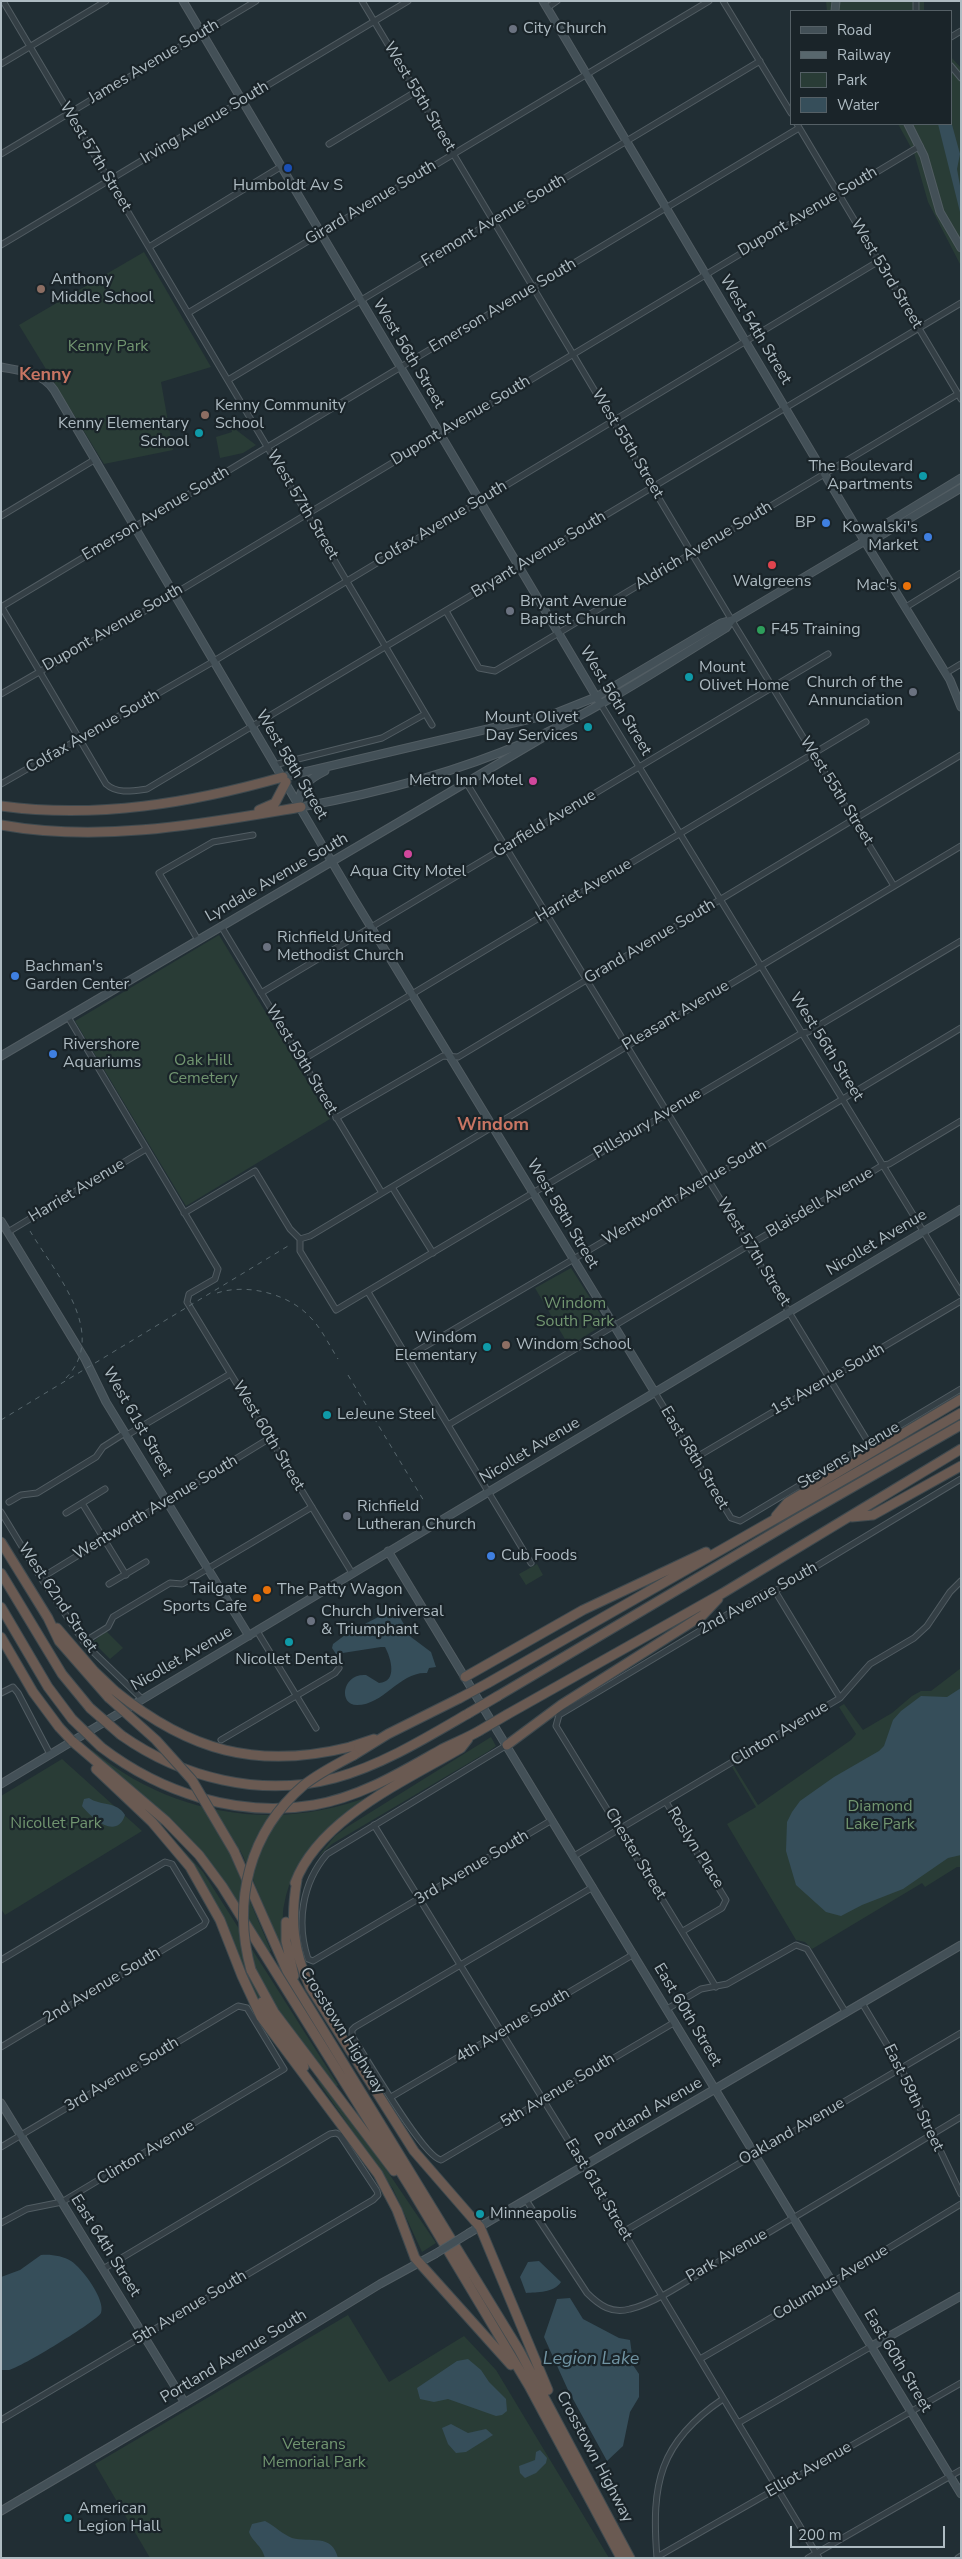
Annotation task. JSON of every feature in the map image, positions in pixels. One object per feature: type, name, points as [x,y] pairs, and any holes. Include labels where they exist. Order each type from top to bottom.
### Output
[{"type":"highway","points":[[235,818],[270,806],[278,799],[285,780]]},
{"type":"highway","points":[[1,806],[70,811],[129,808],[170,804],[285,780]]},
{"type":"highway","points":[[1,825],[85,832],[134,832],[235,818],[299,804]]},
{"type":"highway","points":[[773,1520],[788,1502],[961,1399]]},
{"type":"highway","points":[[529,2386],[415,2258],[397,2210],[378,2174],[267,2013],[254,1981],[243,1930],[244,1901],[250,1864],[259,1842],[289,1798],[352,1751],[488,1683],[961,1413]]},
{"type":"highway","points":[[1,1573],[58,1668],[90,1708],[121,1735],[155,1756],[192,1773],[264,1786],[300,1786],[335,1778],[370,1766],[468,1713],[961,1425]]},
{"type":"highway","points":[[1,1608],[48,1687],[72,1719],[102,1747],[146,1778],[187,1795],[258,1808],[315,1805],[350,1795],[384,1782],[479,1731],[723,1593],[961,1449]]},
{"type":"highway","points":[[847,1518],[873,1514],[961,1466]]},
{"type":"highway","name":"Crosstown Highway","points":[[1,1542],[48,1618],[59,1641],[72,1658],[112,1694],[192,1780],[234,1851],[276,1950],[519,2350],[564,2430],[630,2558]]},
{"type":"highway","points":[[465,1677],[583,1610],[706,1552],[719,1551]]},
{"type":"highway","points":[[506,1745],[561,1705],[703,1615],[723,1593]]},
{"type":"highway","name":"Crosstown Highway","points":[[1,1637],[34,1692],[59,1727],[85,1755],[166,1821],[210,1870],[382,2143],[529,2386],[621,2558]]},
{"type":"highway","points":[[112,1694],[169,1729],[230,1752],[264,1757],[293,1757],[352,1751]]},
{"type":"highway","points":[[296,1985],[288,1950],[286,1921],[290,1898],[309,1856],[327,1835],[381,1796],[461,1748],[469,1736]]},
{"type":"highway","points":[[85,1755],[152,1822],[190,1867],[220,1920],[242,1976],[261,2017],[339,2119]]},
{"type":"highway","points":[[297,1880],[292,1906],[292,1930],[301,1968],[310,1987],[414,2151],[480,2227],[564,2430]]},
{"type":"highway","points":[[251,1970],[274,2012],[414,2198]]},
{"type":"street","name":"West 57th Street","points":[[3,1],[432,725]]},
{"type":"street","points":[[1,64],[106,1]]},
{"type":"street","name":"West 56th Street","points":[[183,1],[558,634],[961,1293]]},
{"type":"street","name":"James Avenue South","points":[[1,154],[256,1]]},
{"type":"street","name":"West 55th Street","points":[[362,1],[417,90],[692,554],[894,886]]},
{"type":"street","name":"Irving Avenue South","points":[[1,244],[408,1]]},
{"type":"street","points":[[545,4],[557,1]]},
{"type":"street","name":"Girard Avenue South","points":[[188,313],[709,1]]},
{"type":"street","points":[[724,1],[790,111]]},
{"type":"street","name":"West 54th Street","points":[[545,4],[865,541],[946,673],[961,707]]},
{"type":"street","name":"Fremont Avenue South","points":[[228,380],[760,61]]},
{"type":"street","points":[[952,67],[961,78]]},
{"type":"street","points":[[329,144],[417,90]]},
{"type":"street","points":[[909,125],[920,146],[940,212],[961,248]]},
{"type":"street","name":"West 53rd Street","points":[[798,126],[959,396]]},
{"type":"street","name":"Emerson Avenue South","points":[[1,607],[533,288],[798,126]]},
{"type":"street","name":"Dupont Avenue South","points":[[1,694],[173,594],[705,273],[920,146]]},
{"type":"street","points":[[149,247],[282,166]]},
{"type":"street","name":"Colfax Avenue South","points":[[1,784],[80,740],[213,661],[479,500],[613,422],[745,340],[879,262]]},
{"type":"street","name":"Bryant Avenue South","points":[[80,740],[106,784],[113,790],[140,790],[152,787],[961,302]]},
{"type":"street","name":"West 58th Street","points":[[1,367],[39,375],[48,381],[371,927],[654,1391]]},
{"type":"street","name":"Aldrich Avenue South","points":[[446,611],[479,668],[499,670],[825,474],[959,396]]},
{"type":"street","points":[[1,516],[94,460]]},
{"type":"street","points":[[337,766],[308,780],[299,804],[367,794],[435,775],[517,745],[565,722],[723,621],[732,620],[865,541],[872,533],[961,478]]},
{"type":"street","points":[[865,541],[875,539],[961,488]]},
{"type":"street","points":[[906,607],[961,573]]},
{"type":"street","points":[[1,607],[80,740]]},
{"type":"street","name":"Garfield Avenue","points":[[261,993],[828,654]]},
{"type":"street","points":[[946,673],[961,664]]},
{"type":"street","points":[[285,780],[533,720],[598,700]]},
{"type":"street","points":[[274,765],[382,738],[425,714]]},
{"type":"street","name":"Lyndale Avenue South","points":[[1,1056],[530,746],[565,722]]},
{"type":"street","name":"Harriet Avenue","points":[[302,1060],[866,722]]},
{"type":"street","name":"Grand Avenue South","points":[[336,1118],[443,1056],[458,1057],[961,755]]},
{"type":"street","name":"West 57th Street","points":[[466,782],[870,1444]]},
{"type":"street","points":[[198,940],[159,874],[213,842],[253,835]]},
{"type":"street","name":"Pleasant Avenue","points":[[382,1194],[961,846]]},
{"type":"street","name":"West 59th Street","points":[[221,926],[382,1194]]},
{"type":"street","name":"Pillsbury Avenue","points":[[300,1239],[300,1251],[336,1310],[667,1112],[802,1033],[808,1032],[961,941]]},
{"type":"street","points":[[68,1017],[184,1213],[255,1171],[290,1228],[300,1239],[310,1236],[382,1194]]},
{"type":"street","name":"Wentworth Avenue South","points":[[407,1357],[708,1180],[961,1028]]},
{"type":"street","name":"Blaisdell Avenue","points":[[448,1425],[883,1165],[889,1164],[961,1122]]},
{"type":"street","name":"Harriet Avenue","points":[[8,1232],[146,1149]]},
{"type":"street","points":[[392,1187],[433,1253]]},
{"type":"street","name":"Nicollet Avenue","points":[[1,1784],[654,1391],[961,1209]]},
{"type":"street","name":"West 60th Street","points":[[184,1213],[218,1269],[215,1279],[186,1297],[187,1302],[352,1573]]},
{"type":"street","name":"West 61st Street","points":[[1,1221],[85,1359],[106,1402],[249,1636]]},
{"type":"street","points":[[368,1292],[532,1563]]},
{"type":"street","name":"1st Avenue South","points":[[695,1458],[961,1301]]},
{"type":"street","points":[[9,1502],[21,1495],[37,1492],[96,1457],[103,1447],[230,1374]]},
{"type":"street","name":"Stevens Avenue","points":[[736,1521],[740,1521],[961,1389]]},
{"type":"street","name":"East 58th Street","points":[[654,1391],[731,1518],[736,1521]]},
{"type":"street","name":"Wentworth Avenue South","points":[[41,1578],[270,1438]]},
{"type":"street","name":"2nd Avenue South","points":[[556,1720],[559,1715],[765,1592],[775,1591],[961,1479]]},
{"type":"street","points":[[66,1513],[105,1490]]},
{"type":"street","points":[[82,1503],[126,1574]]},
{"type":"street","points":[[84,1642],[108,1627],[113,1617],[163,1587],[170,1584],[182,1584],[312,1508]]},
{"type":"street","name":"West 62nd Street","points":[[1,1512],[41,1578],[84,1642],[142,1699]]},
{"type":"street","name":"East 60th Street","points":[[388,1551],[961,2494]]},
{"type":"street","points":[[109,1584],[146,1562]]},
{"type":"street","name":"Clinton Avenue","points":[[574,1856],[840,1698],[870,1664],[920,1632],[961,1581]]},
{"type":"street","points":[[775,1591],[840,1698]]},
{"type":"street","points":[[257,1631],[316,1728]]},
{"type":"street","points":[[221,1740],[336,1673],[339,1668]]},
{"type":"street","points":[[1,1693],[12,1687],[18,1693],[50,1754]]},
{"type":"street","name":"Chester Street","points":[[556,1720],[556,1726],[716,1987]]},
{"type":"street","points":[[237,1731],[238,1738]]},
{"type":"street","points":[[374,1825],[506,1745]]},
{"type":"street","name":"Roslyn Place","points":[[666,1802],[726,1900],[722,1908],[683,1931]]},
{"type":"street","name":"3rd Avenue South","points":[[374,1825],[339,1846],[318,1864],[306,1891],[302,1930],[308,1959],[313,1961],[552,1820]]},
{"type":"street","name":"East 61st Street","points":[[374,1825],[584,2166],[817,2555]]},
{"type":"street","name":"2nd Avenue South","points":[[1,1960],[165,1862],[172,1864],[205,1916],[204,1925],[1,2047]]},
{"type":"street","points":[[391,2097],[352,2036],[352,2030],[593,1887]]},
{"type":"street","points":[[667,2009],[701,1990],[728,1984],[789,1948],[802,1945],[810,1954],[846,2012]]},
{"type":"street","name":"Portland Avenue","points":[[480,2227],[961,1945]]},
{"type":"street","name":"4th Avenue South","points":[[391,2097],[634,1954]]},
{"type":"street","name":"East 59th Street","points":[[862,2003],[901,2068],[961,2194]]},
{"type":"street","name":"3rd Avenue South","points":[[1,2147],[238,2006],[244,2006],[284,2069]]},
{"type":"street","name":"5th Avenue South","points":[[391,2097],[432,2156],[442,2160],[675,2022]]},
{"type":"street","name":"Oakland Avenue","points":[[623,2232],[961,2033]]},
{"type":"street","name":"Clinton Avenue","points":[[1,2223],[27,2209],[62,2202],[284,2069]]},
{"type":"street","name":"East 64th Street","points":[[1,2103],[185,2403]]},
{"type":"street","name":"Park Avenue","points":[[526,2200],[587,2293],[599,2305],[620,2311],[632,2309],[661,2295],[794,2218],[961,2117]]},
{"type":"street","name":"5th Avenue South","points":[[1,2420],[373,2200],[378,2195],[369,2178],[336,2133],[103,2269]]},
{"type":"street","name":"Columbus Avenue","points":[[700,2359],[833,2282],[961,2204]]},
{"type":"street","name":"Portland Avenue South","points":[[1,2511],[185,2403],[380,2284],[421,2264],[480,2227]]},
{"type":"street","points":[[738,2423],[961,2296]]},
{"type":"street","name":"Elliot Avenue","points":[[657,2557],[961,2383]]},
{"type":"street","points":[[657,2557],[655,2502],[666,2461],[684,2432],[709,2408],[723,2399]]},
{"type":"street","points":[[808,2558],[817,2555],[961,2470]]},
{"type":"green space","points":[[826,1],[924,1],[924,10],[827,10]]},
{"type":"green space","points":[[952,58],[961,68],[961,266],[928,202],[914,153],[899,125],[952,125]]},
{"type":"green space","name":"Kenny Park","points":[[144,252],[211,367],[161,382],[173,450],[104,464],[19,325]]},
{"type":"green space","points":[[231,426],[256,445],[243,453],[220,458],[216,437],[232,432]]},
{"type":"green space","name":"Oak Hill Cemetery","points":[[219,935],[330,1119],[186,1206],[75,1021]]},
{"type":"green space","name":"Windom South Park","points":[[571,1268],[606,1323],[569,1346],[535,1288]]},
{"type":"green space","points":[[537,1564],[543,1575],[526,1585],[519,1574]]},
{"type":"green space","points":[[106,1631],[123,1648],[110,1659],[93,1642]]},
{"type":"green space","name":"Diamond Lake Park","points":[[961,1668],[961,1867],[957,1867],[925,1887],[922,1883],[812,1949],[805,1942],[796,1940],[727,1824],[756,1807],[732,1767],[734,1766],[758,1805],[851,1740],[856,1734],[839,1707],[844,1704],[863,1730],[892,1713],[912,1696],[921,1691],[931,1691]]},
{"type":"green space","points":[[491,1737],[496,1746],[489,1751],[332,1844],[317,1858],[335,1836],[347,1827]]},
{"type":"green space","points":[[92,1750],[123,1772],[156,1790],[190,1803],[226,1812],[263,1815],[300,1813],[337,1807],[373,1795],[343,1817],[316,1841],[296,1869],[284,1905],[282,1949],[240,1850],[230,1854],[271,1951],[268,1953],[221,1880],[90,1752]]},
{"type":"green space","name":"Nicollet Park","points":[[62,1759],[142,1831],[5,1915],[1,1909],[1,1796]]},
{"type":"green space","points":[[162,1827],[203,1872],[338,2085],[336,2087],[272,2001],[262,2014],[228,1932]]},
{"type":"green space","points":[[320,2078],[377,2156],[436,2243],[422,2252],[393,2189],[317,2080]]},
{"type":"green space","name":"Veterans Memorial Park","points":[[348,2315],[389,2382],[464,2336],[496,2370],[609,2558],[150,2558],[95,2464]]},
{"type":"water","points":[[938,125],[952,125],[960,154],[957,169],[961,191],[961,216]]},
{"type":"water","points":[[392,1610],[397,1612],[411,1637],[431,1652],[436,1667],[429,1668],[427,1673],[408,1677],[376,1700],[367,1704],[351,1704],[345,1695],[345,1689],[352,1679],[366,1675],[379,1683],[385,1682],[391,1674],[391,1663],[385,1647],[336,1654],[332,1648],[333,1644],[349,1632]]},
{"type":"water","name":"Diamond Lake Park","points":[[961,1688],[961,1855],[948,1858],[903,1889],[862,1905],[841,1916],[826,1912],[796,1885],[786,1851],[787,1822],[792,1812],[800,1801],[834,1777],[879,1751],[884,1746],[893,1720],[901,1711],[921,1696],[947,1697]]},
{"type":"water","points":[[89,1798],[122,1811],[125,1815],[121,1822],[111,1827],[98,1821],[82,1806],[84,1799]]},
{"type":"water","points":[[41,2255],[53,2255],[68,2259],[76,2265],[87,2277],[97,2293],[102,2307],[101,2313],[73,2334],[42,2353],[9,2370],[1,2370],[1,2277],[20,2270]]},
{"type":"water","points":[[539,2261],[561,2282],[550,2290],[526,2293],[520,2277],[528,2262]]},
{"type":"water","name":"Legion Lake","points":[[570,2298],[583,2319],[619,2338],[630,2340],[632,2355],[624,2362],[633,2365],[639,2374],[639,2397],[630,2412],[623,2446],[607,2461],[568,2390],[544,2337],[557,2299]]},
{"type":"water","points":[[468,2359],[481,2370],[489,2382],[506,2399],[507,2411],[502,2415],[496,2416],[448,2399],[434,2402],[420,2399],[417,2388],[457,2361]]},
{"type":"water","points":[[451,2424],[468,2433],[486,2429],[493,2435],[466,2452],[456,2453],[448,2444],[442,2428]]},
{"type":"water","points":[[540,2450],[547,2458],[546,2463],[536,2473],[525,2478],[520,2473],[519,2466],[535,2460],[536,2452]]},
{"type":"water","points":[[265,2521],[292,2538],[326,2542],[335,2550],[338,2558],[265,2558],[249,2532],[252,2524]]},
{"type":"railway","points":[[30,1231],[64,1285],[74,1304],[80,1324],[82,1344],[77,1362],[64,1380]]},
{"type":"railway","points":[[1,1420],[288,1246]]},
{"type":"railway","points":[[217,1293],[241,1289],[254,1290],[291,1302],[314,1322],[338,1359]]},
{"type":"railway","points":[[348,1375],[424,1501]]},
{"type":"place","name":"City Church","points":[[513,29]]},
{"type":"place","name":"Humboldt Av S","points":[[288,168]]},
{"type":"place","name":"Anthony Middle School","points":[[41,289]]},
{"type":"place","name":"Kenny Community School","points":[[205,415]]},
{"type":"place","name":"Kenny Elementary School","points":[[199,433]]},
{"type":"place","name":"The Boulevard Apartments","points":[[923,476]]},
{"type":"place","name":"BP","points":[[826,523]]},
{"type":"place","name":"Kowalski's Market","points":[[928,537]]},
{"type":"place","name":"Walgreens","points":[[772,565]]},
{"type":"place","name":"Mac's","points":[[907,586]]},
{"type":"place","name":"Bryant Avenue Baptist Church","points":[[510,611]]},
{"type":"place","name":"F45 Training","points":[[761,630]]},
{"type":"place","name":"Mount Olivet Home","points":[[689,677]]},
{"type":"place","name":"Church of the Annunciation","points":[[913,692]]},
{"type":"place","name":"Mount Olivet Day Services","points":[[588,727]]},
{"type":"place","name":"Metro Inn Motel","points":[[533,781]]},
{"type":"place","name":"Aqua City Motel","points":[[408,854]]},
{"type":"place","name":"Richfield United Methodist Church","points":[[267,947]]},
{"type":"place","name":"Bachman's Garden Center","points":[[15,976]]},
{"type":"place","name":"Rivershore Aquariums","points":[[53,1054]]},
{"type":"place","name":"Windom School","points":[[506,1345]]},
{"type":"place","name":"Windom Elementary","points":[[487,1347]]},
{"type":"place","name":"LeJeune Steel","points":[[327,1415]]},
{"type":"place","name":"Richfield Lutheran Church","points":[[347,1516]]},
{"type":"place","name":"Cub Foods","points":[[491,1556]]},
{"type":"place","name":"The Patty Wagon","points":[[267,1590]]},
{"type":"place","name":"Tailgate Sports Cafe","points":[[257,1598]]},
{"type":"place","name":"Church Universal & Triumphant","points":[[311,1621]]},
{"type":"place","name":"Nicollet Dental","points":[[289,1642]]},
{"type":"place","name":"Minneapolis","points":[[480,2214]]},
{"type":"place","name":"American Legion Hall","points":[[68,2518]]},
{"type":"district","name":"Kenny","points":[[45,376]]},
{"type":"district","name":"Windom","points":[[493,1126]]}]
